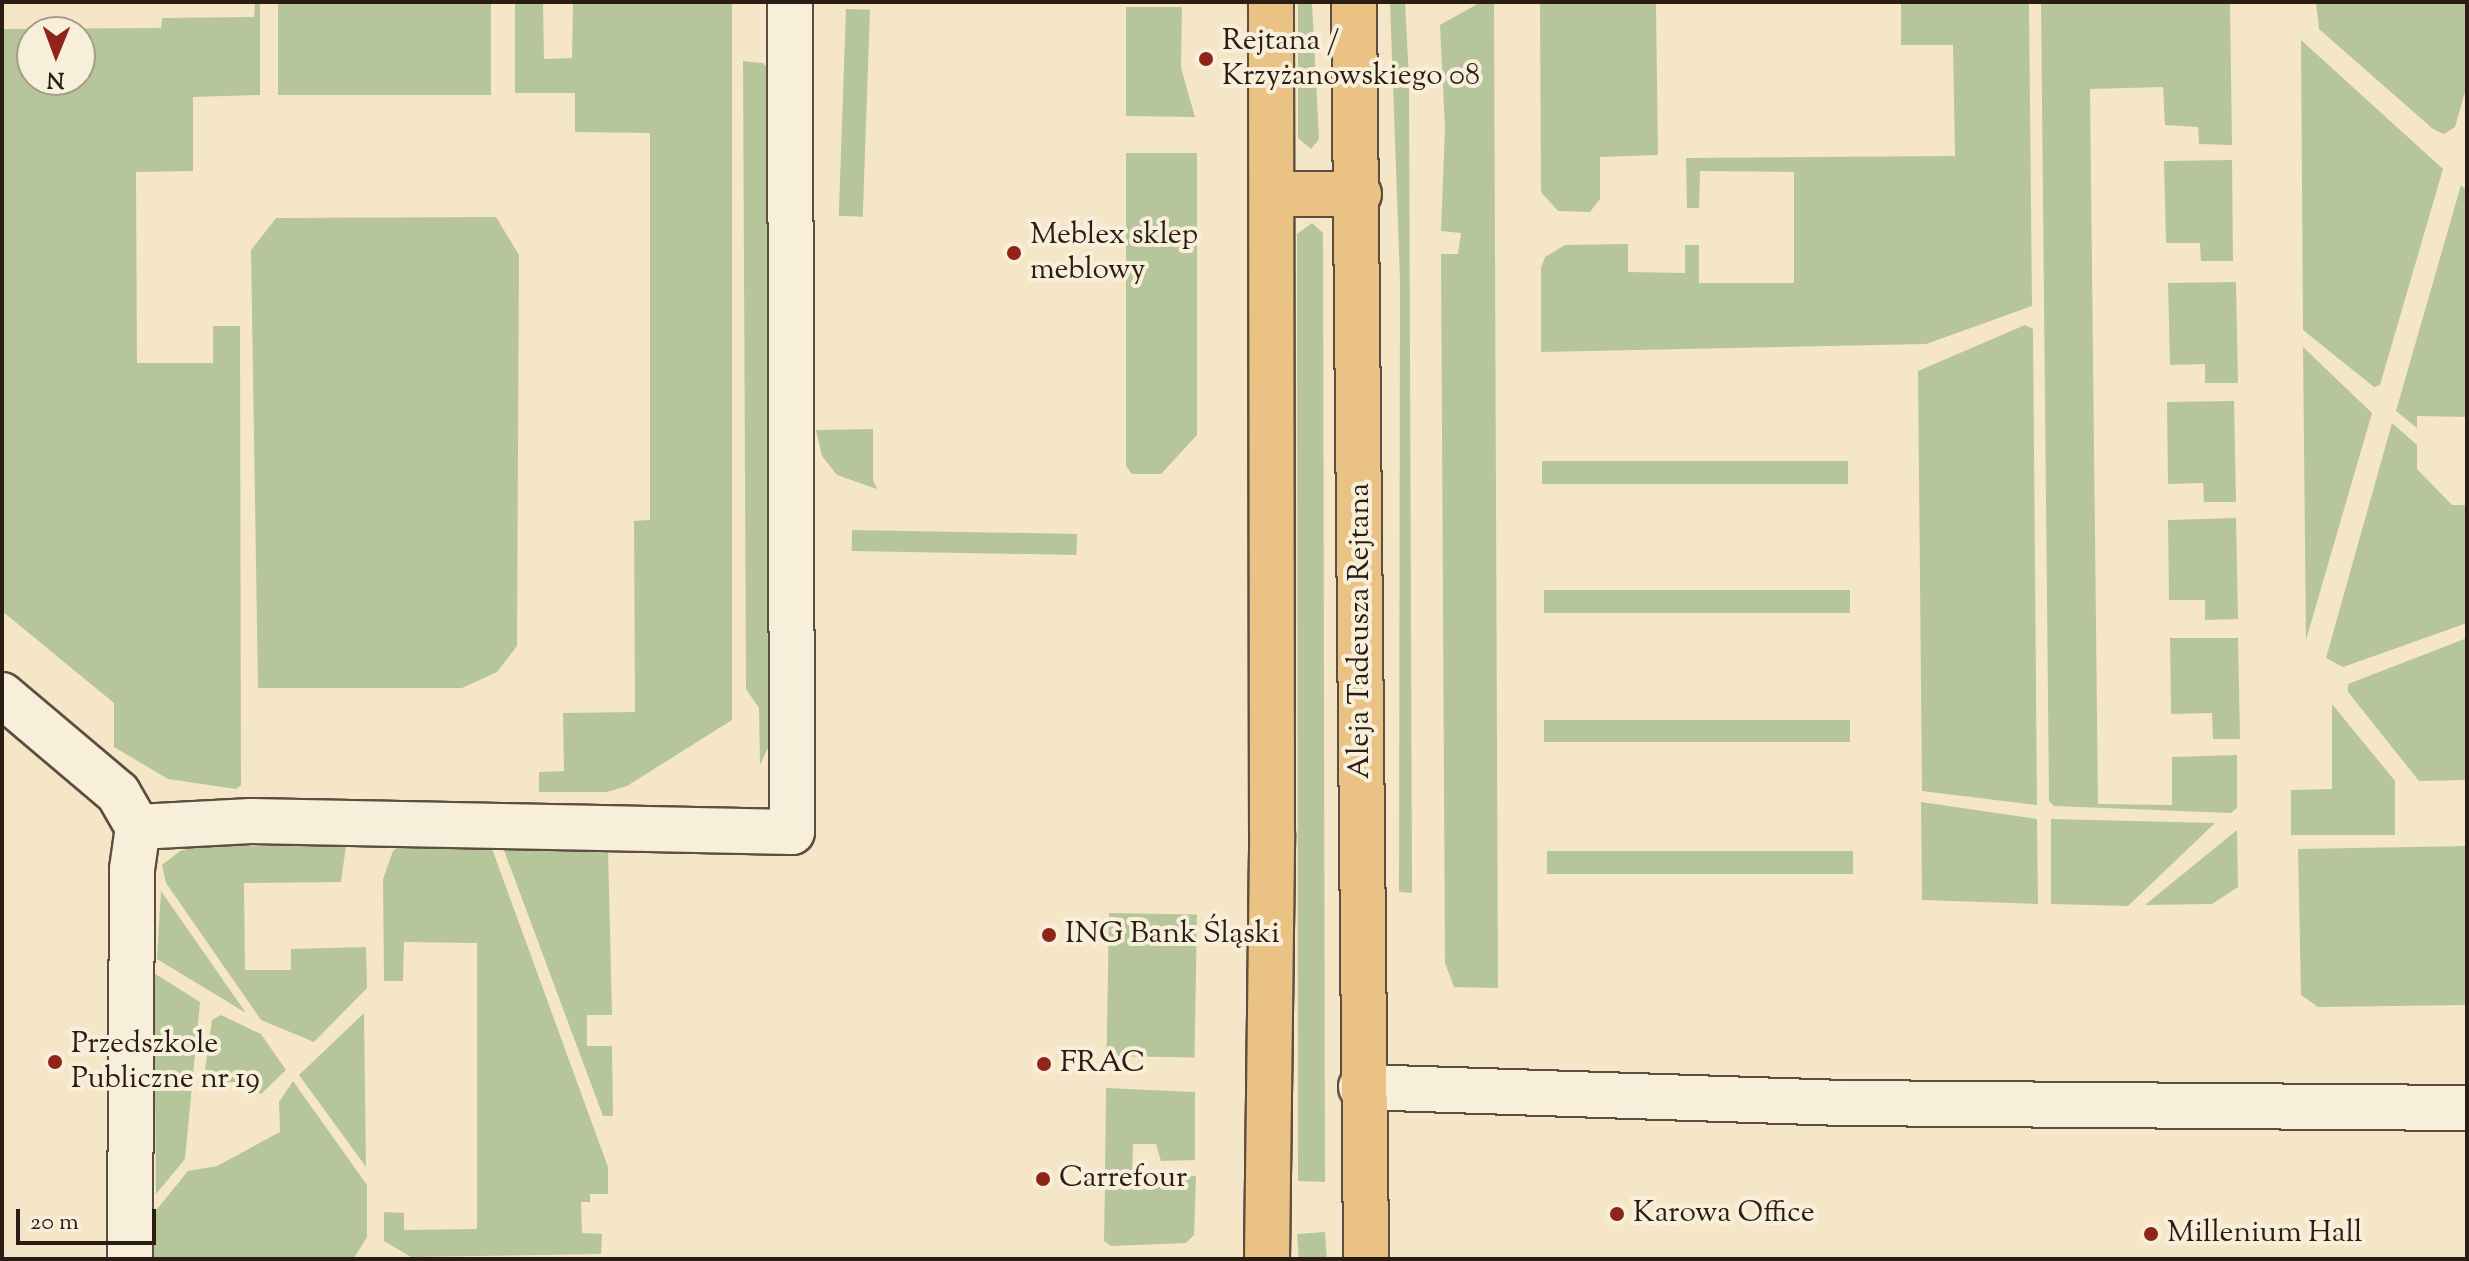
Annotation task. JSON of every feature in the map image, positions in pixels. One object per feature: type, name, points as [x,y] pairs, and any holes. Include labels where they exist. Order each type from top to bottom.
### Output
[{"type":"main road","points":[[1267,1259],[1271,2]]},
{"type":"main road","name":"Aleja Tadeusza Rejtana","points":[[1354,2],[1359,194],[1361,1087],[1366,1259]]},
{"type":"main road","points":[[1272,194],[1359,194]]},
{"type":"street","points":[[138,827],[251,821],[792,832],[790,2]]},
{"type":"street","points":[[2,695],[118,793],[138,827],[132,869],[130,1259]]},
{"type":"street","points":[[1361,1087],[1845,1103],[2467,1108]]},
{"type":"green space","points":[[255,2],[260,2],[260,95],[193,97],[193,171],[136,172],[137,363],[213,363],[213,326],[240,326],[241,785],[236,789],[168,779],[114,747],[114,703],[2,611],[2,29],[16,29],[16,96],[96,96],[96,28],[161,28],[162,18],[254,17]]},
{"type":"green space","points":[[278,2],[491,2],[491,95],[278,95]]},
{"type":"green space","points":[[515,2],[543,2],[544,59],[572,58],[573,2],[732,2],[732,720],[627,786],[607,792],[539,792],[539,772],[564,771],[563,713],[635,712],[634,521],[650,520],[650,133],[575,132],[575,93],[515,93]]},
{"type":"green space","points":[[1298,2],[1312,2],[1319,139],[1311,149],[1298,138]]},
{"type":"green space","points":[[1390,2],[1405,2],[1409,78],[1412,893],[1399,892],[1400,280]]},
{"type":"green space","points":[[1481,2],[1494,2],[1498,988],[1454,987],[1445,963],[1441,254],[1458,254],[1461,233],[1441,231],[1445,128],[1440,25]]},
{"type":"green space","points":[[1540,2],[1690,2],[1656,4],[1658,155],[1600,157],[1600,199],[1590,212],[1558,211],[1541,192]]},
{"type":"green space","points":[[1901,2],[2029,2],[2032,306],[1926,344],[1541,352],[1541,268],[1545,257],[1565,245],[1628,244],[1628,272],[1685,273],[1685,245],[1699,245],[1699,283],[1794,283],[1794,172],[1700,171],[1699,208],[1687,208],[1686,158],[1955,156],[1953,45],[1901,45]]},
{"type":"green space","points":[[2041,2],[2230,2],[2232,145],[2199,144],[2198,127],[2165,125],[2163,87],[2090,89],[2098,804],[2172,805],[2172,757],[2237,755],[2237,808],[2231,813],[2054,806],[2049,801]]},
{"type":"green space","points":[[2316,2],[2467,2],[2467,85],[2455,127],[2444,134],[2433,129],[2319,29]]},
{"type":"green space","points":[[1126,7],[1182,7],[1181,68],[1195,117],[1126,116]]},
{"type":"green space","points":[[846,9],[870,10],[863,217],[839,216]]},
{"type":"green space","points":[[2301,40],[2443,169],[2380,385],[2374,387],[2303,330]]},
{"type":"green space","points":[[743,61],[763,63],[769,69],[775,733],[760,765],[759,708],[746,689]]},
{"type":"green space","points":[[1126,153],[1197,153],[1197,435],[1161,474],[1132,474],[1126,466]]},
{"type":"green space","points":[[2232,160],[2233,261],[2201,261],[2200,243],[2166,243],[2164,161]]},
{"type":"green space","points":[[2461,185],[2467,191],[2467,417],[2417,416],[2417,428],[2396,411]]},
{"type":"green space","points":[[496,217],[519,255],[517,646],[497,672],[462,688],[258,688],[251,250],[276,218]]},
{"type":"green space","points":[[1312,223],[1323,233],[1325,1182],[1298,1181],[1297,234]]},
{"type":"green space","points":[[2236,282],[2238,383],[2205,383],[2205,364],[2170,365],[2168,283]]},
{"type":"green space","points":[[2025,325],[2033,329],[2037,805],[1922,791],[1918,371]]},
{"type":"green space","points":[[2303,347],[2372,413],[2306,640]]},
{"type":"green space","points":[[2234,401],[2236,502],[2204,502],[2203,483],[2168,484],[2167,402]]},
{"type":"green space","points":[[2392,423],[2417,445],[2417,469],[2452,505],[2467,505],[2467,623],[2343,667],[2326,658]]},
{"type":"green space","points":[[873,429],[873,480],[877,489],[837,475],[822,456],[816,430]]},
{"type":"green space","points":[[1542,461],[1848,461],[1848,484],[1542,484]]},
{"type":"green space","points":[[2236,518],[2238,619],[2205,620],[2205,600],[2169,600],[2168,520]]},
{"type":"green space","points":[[852,530],[1077,534],[1077,555],[852,551]]},
{"type":"green space","points":[[1544,590],[1850,590],[1850,613],[1544,613]]},
{"type":"green space","points":[[2170,638],[2238,638],[2240,739],[2213,739],[2212,713],[2171,714]]},
{"type":"green space","points":[[2467,638],[2467,780],[2419,781],[2348,692],[2348,684]]},
{"type":"green space","points":[[2332,704],[2395,781],[2395,835],[2291,835],[2291,790],[2332,789]]},
{"type":"green space","points":[[1544,720],[1850,720],[1850,742],[1544,742]]},
{"type":"green space","points":[[1921,802],[2037,819],[2038,904],[1922,900]]},
{"type":"green space","points":[[2051,819],[2215,823],[2128,906],[2051,904]]},
{"type":"green space","points":[[2237,830],[2238,887],[2212,904],[2145,905]]},
{"type":"green space","points":[[403,842],[491,846],[608,1167],[608,1194],[590,1194],[590,1202],[581,1202],[582,1233],[602,1234],[601,1254],[411,1257],[384,1241],[384,1212],[404,1213],[404,1230],[477,1229],[477,943],[404,942],[403,981],[384,981],[383,879],[393,851]]},
{"type":"green space","points":[[502,845],[608,847],[612,1015],[587,1015],[587,1046],[612,1046],[613,1116],[603,1116]]},
{"type":"green space","points":[[197,846],[346,846],[341,882],[244,883],[245,970],[291,970],[291,949],[366,947],[367,988],[314,1042],[261,1020],[166,883],[162,865],[180,851]]},
{"type":"green space","points":[[2467,846],[2467,1005],[2318,1007],[2301,995],[2298,849]]},
{"type":"green space","points":[[1547,851],[1853,851],[1853,874],[1547,874]]},
{"type":"green space","points":[[161,891],[246,1013],[157,959]]},
{"type":"green space","points":[[1109,913],[1197,915],[1194,1058],[1107,1056]]},
{"type":"green space","points":[[154,973],[200,1002],[185,1159],[156,1194]]},
{"type":"green space","points":[[364,1013],[366,1167],[299,1075]]},
{"type":"green space","points":[[221,1015],[261,1034],[286,1070],[261,1094],[238,1082],[212,1083],[204,1077],[212,1020]]},
{"type":"green space","points":[[293,1081],[367,1185],[367,1237],[354,1258],[154,1259],[153,1214],[188,1171],[217,1166],[280,1132],[279,1102]]},
{"type":"green space","points":[[1106,1088],[1195,1092],[1195,1160],[1161,1161],[1156,1144],[1133,1144],[1132,1175],[1105,1176]]},
{"type":"green space","points":[[1196,1176],[1194,1235],[1186,1243],[1111,1246],[1104,1241],[1105,1184],[1155,1184],[1162,1177]]},
{"type":"green space","points":[[1325,1232],[1327,1259],[1299,1259],[1297,1234]]},
{"type":"place","name":"Rejtana / Krzyżanowskiego 08","points":[[1206,59]]},
{"type":"place","name":"Meblex sklep meblowy","points":[[1014,253]]},
{"type":"place","name":"ING Bank Śląski","points":[[1049,935]]},
{"type":"place","name":"Przedszkole Publiczne nr 19","points":[[55,1062]]},
{"type":"place","name":"FRAC","points":[[1044,1064]]},
{"type":"place","name":"Carrefour","points":[[1043,1179]]},
{"type":"place","name":"Karowa Office","points":[[1617,1214]]},
{"type":"place","name":"Millenium Hall","points":[[2151,1234]]}]
